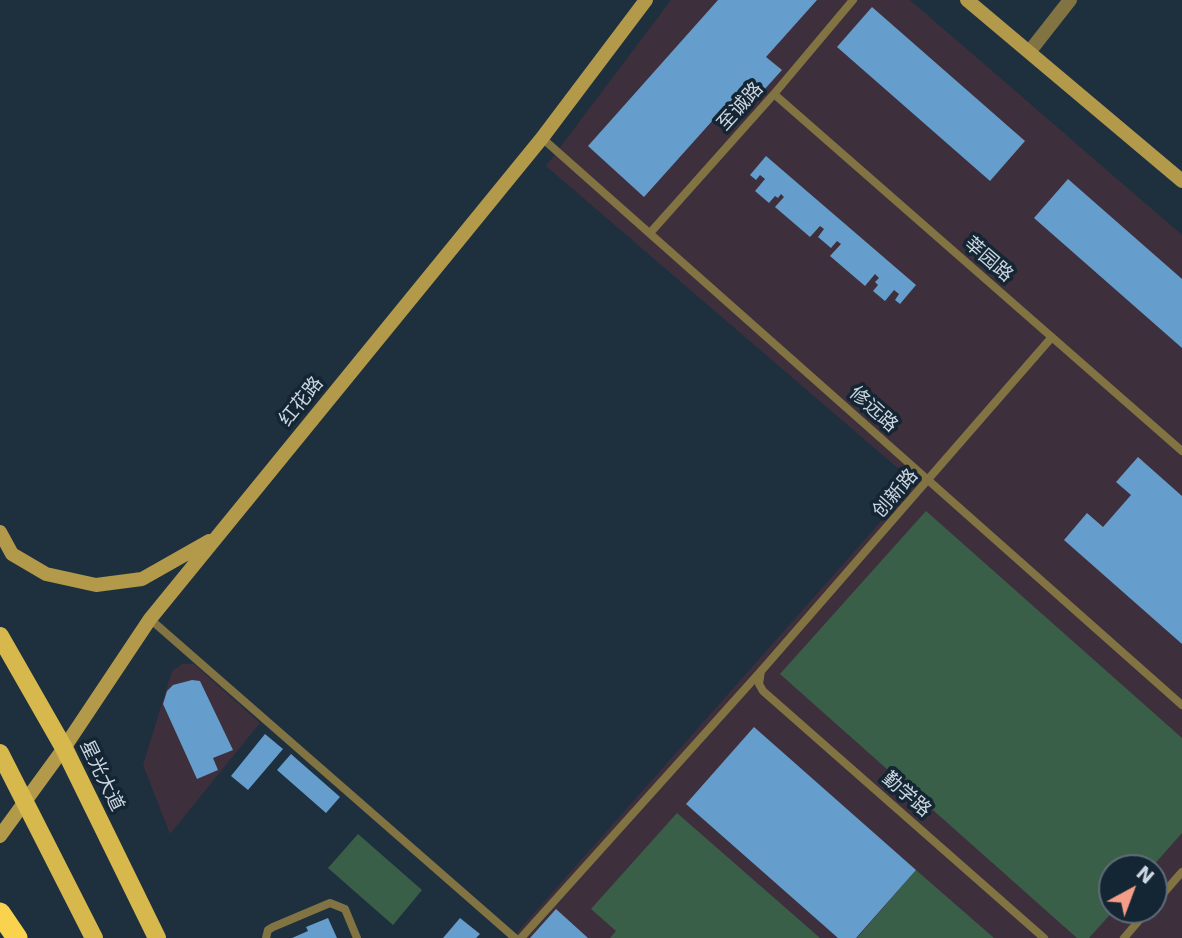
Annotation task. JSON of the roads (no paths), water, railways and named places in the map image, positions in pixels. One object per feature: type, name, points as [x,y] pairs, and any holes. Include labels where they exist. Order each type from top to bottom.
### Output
[{"type":"highway","points":[[0,913],[17,938]]},
{"type":"main road","name":"星光大道","points":[[0,636],[64,748],[157,938]]},
{"type":"main road","points":[[0,753],[94,938]]},
{"type":"street","name":"红花路","points":[[0,836],[64,748],[150,619],[542,138],[646,0]]},
{"type":"street","points":[[967,0],[1182,181]]},
{"type":"street","points":[[1030,51],[1069,0]]},
{"type":"street","points":[[0,532],[12,554],[46,574],[96,585],[142,579],[216,537]]},
{"type":"lane","name":"至诚路","points":[[650,233],[774,94],[853,0]]},
{"type":"lane","name":"莘园路","points":[[774,94],[1182,451]]},
{"type":"lane","name":"修远路","points":[[542,138],[1182,705]]},
{"type":"lane","name":"创新路","points":[[521,938],[762,670],[1052,337]]},
{"type":"lane","points":[[150,619],[515,938]]},
{"type":"lane","name":"勤学路","points":[[762,670],[759,677],[763,691],[1044,938]]},
{"type":"lane","points":[[1168,888],[1182,872]]},
{"type":"lane","points":[[266,938],[268,930],[273,927],[330,903],[345,909],[357,938]]},
{"type":"lane","points":[[1124,938],[1136,924]]}]
